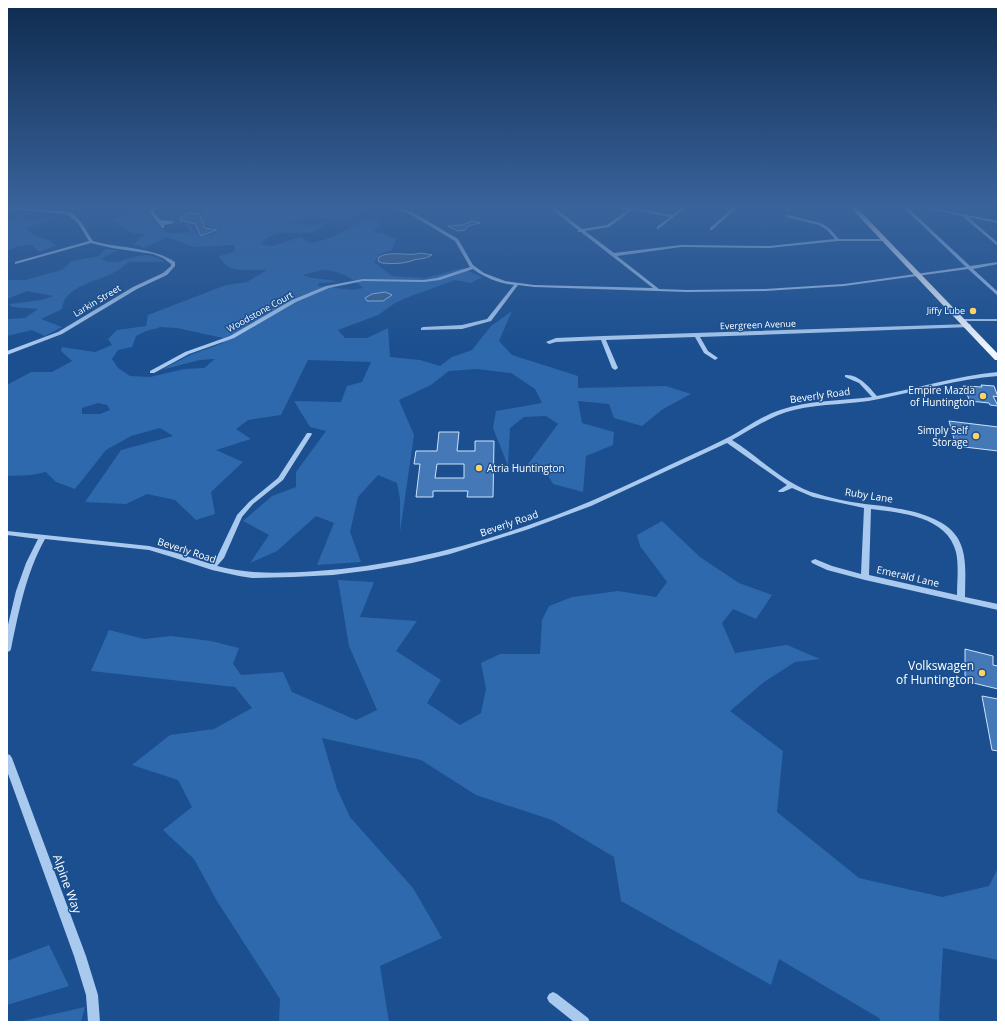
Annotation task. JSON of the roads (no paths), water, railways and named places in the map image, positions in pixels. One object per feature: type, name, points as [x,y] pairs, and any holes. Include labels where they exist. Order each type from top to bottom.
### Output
[{"type":"main road","points":[[898,254],[998,358]]},
{"type":"street","points":[[17,263],[49,254]]},
{"type":"street","name":"Larkin Street","points":[[7,353],[60,333],[135,288],[165,274],[174,266],[173,263],[165,257],[155,254]]},
{"type":"street","points":[[465,254],[473,268],[492,278],[516,284],[658,290],[740,291],[795,289],[918,275],[998,263]]},
{"type":"street","points":[[612,255],[619,254]]},
{"type":"street","points":[[955,254],[998,295]]},
{"type":"street","points":[[612,255],[658,290]]},
{"type":"street","name":"Woodstone Court","points":[[152,372],[187,353],[232,337],[294,301],[328,287],[363,280],[429,280],[473,268]]},
{"type":"street","points":[[423,328],[462,327],[489,320],[516,284]]},
{"type":"street","points":[[962,320],[998,320]]},
{"type":"street","name":"Evergreen Avenue","points":[[549,342],[556,340],[603,338],[968,326]]},
{"type":"street","points":[[696,335],[706,352],[715,358]]},
{"type":"street","points":[[603,338],[615,368]]},
{"type":"street","name":"Beverly Road","points":[[7,533],[160,550],[212,568],[233,573],[303,575],[384,566],[450,553],[567,514],[727,440],[764,419],[786,410],[809,405],[876,398],[947,380],[998,374]]},
{"type":"street","points":[[847,376],[861,382],[876,398]]},
{"type":"street","points":[[212,568],[220,558],[238,516],[251,503],[281,479],[309,434]]},
{"type":"street","name":"Ruby Lane","points":[[727,440],[755,457],[791,486],[825,498],[924,516],[948,531],[955,540],[959,550],[961,598]]},
{"type":"street","points":[[781,491],[791,486]]},
{"type":"street","points":[[865,577],[868,506]]},
{"type":"street","points":[[7,649],[17,598],[32,559],[43,536]]},
{"type":"street","name":"Emerald Lane","points":[[815,561],[830,568],[865,577],[998,607]]},
{"type":"street","name":"Alpine Way","points":[[7,758],[80,956],[92,995],[94,1022]]},
{"type":"street","points":[[553,998],[584,1022]]},
{"type":"place","name":"Jiffy Lube","points":[[973,311]]},
{"type":"place","name":"Empire Mazda of Huntington","points":[[983,396]]},
{"type":"place","name":"Simply Self Storage","points":[[976,436]]},
{"type":"place","name":"Atria Huntington","points":[[479,468]]},
{"type":"place","name":"Volkswagen of Huntington","points":[[982,673]]}]
